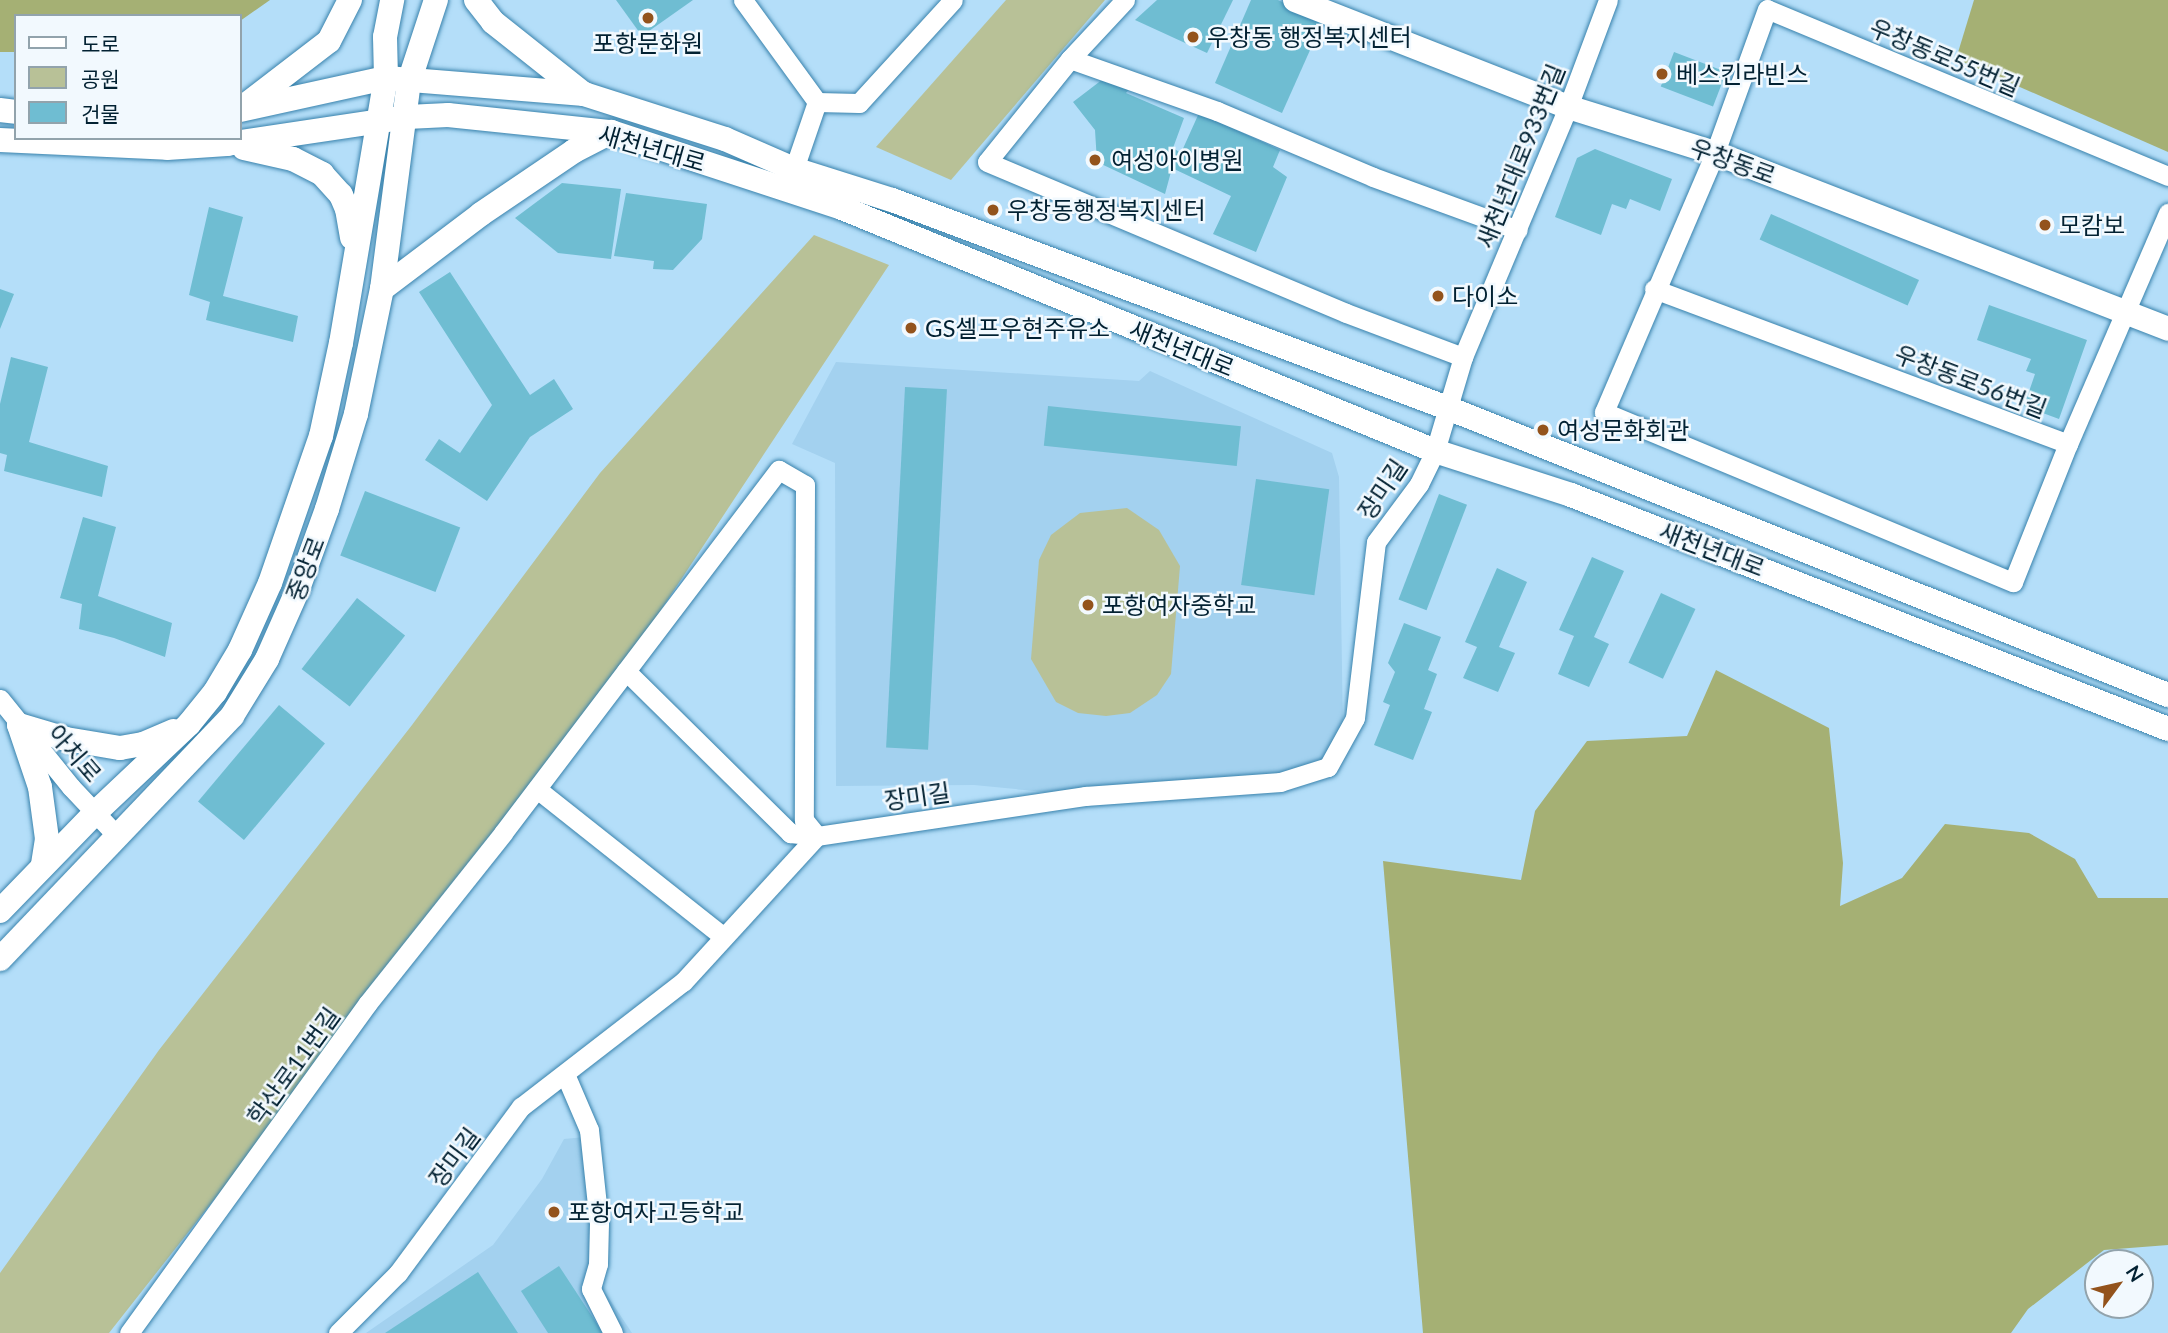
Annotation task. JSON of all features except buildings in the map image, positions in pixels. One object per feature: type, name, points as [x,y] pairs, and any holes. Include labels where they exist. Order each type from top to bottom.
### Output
[{"type":"main road","points":[[242,109],[329,41],[350,0]]},
{"type":"main road","points":[[392,0],[385,37],[398,80]]},
{"type":"main road","points":[[398,80],[436,0]]},
{"type":"main road","points":[[477,0],[493,22],[584,94]]},
{"type":"main road","name":"우창동로","points":[[1295,0],[1568,107],[1715,153],[2168,329]]},
{"type":"main road","name":"새천년대로","points":[[242,110],[398,80],[584,94],[725,139],[794,169],[892,200],[1450,409],[1644,489],[2168,695]]},
{"type":"main road","name":"중앙로","points":[[0,958],[232,716],[267,659],[299,589],[327,509],[355,414],[382,289],[407,117],[398,80]]},
{"type":"main road","name":"중앙로","points":[[0,911],[95,813],[189,723],[215,692],[240,650],[293,521],[321,436],[352,283],[377,122],[398,80]]},
{"type":"main road","name":"새천년대로","points":[[0,140],[167,148],[227,144],[407,117],[448,115],[611,132],[842,208],[1435,451],[1571,495],[1703,545],[2168,729]]},
{"type":"main road","points":[[382,289],[481,214],[574,151],[611,132]]},
{"type":"main road","points":[[227,144],[307,164],[332,183],[341,195],[352,223],[352,283]]},
{"type":"main road","points":[[19,725],[66,739],[120,748],[144,744],[189,723]]},
{"type":"main road","points":[[19,725],[40,787],[47,839],[43,865]]},
{"type":"street","points":[[743,0],[817,102]]},
{"type":"street","points":[[817,102],[859,103],[953,0]]},
{"type":"street","points":[[1125,0],[1070,59],[988,162],[1346,313],[1463,357]]},
{"type":"street","name":"새천년대로933번길","points":[[1450,409],[1463,357],[1568,107],[1608,0]]},
{"type":"street","name":"우창동로55번길","points":[[2068,444],[2013,582],[1604,412],[1654,289],[1715,153],[1769,5],[2168,176]]},
{"type":"street","points":[[1070,59],[1217,111],[1373,177],[1518,230]]},
{"type":"street","points":[[794,169],[817,102]]},
{"type":"street","points":[[2068,444],[2168,213]]},
{"type":"street","name":"우창동로56번길","points":[[1654,289],[2068,444]]},
{"type":"street","name":"장미길","points":[[338,1333],[398,1273],[522,1108],[683,982],[817,836],[1085,796],[1280,782],[1328,766],[1355,718],[1376,542],[1419,484],[1435,451],[1450,409]]},
{"type":"street","name":"학산로11번길","points":[[129,1333],[368,1003],[537,789],[779,470],[805,485],[804,820],[817,836]]},
{"type":"street","points":[[626,671],[790,833],[817,836]]},
{"type":"street","name":"아치로","points":[[0,699],[19,725],[116,835]]},
{"type":"street","points":[[537,789],[724,937]]},
{"type":"street","points":[[565,1074],[589,1130],[599,1223],[598,1264],[591,1289],[612,1333]]},
{"type":"shaded area","name":"포항여자중학교","points":[[836,362],[1139,381],[1150,371],[1332,453],[1339,477],[1343,733],[1328,767],[1085,796],[974,785],[836,786],[835,463],[792,444]]},
{"type":"shaded area","name":"포항여자고등학교","points":[[585,1137],[595,1277],[632,1333],[366,1333],[493,1245],[542,1179],[564,1139]]},
{"type":"green space","points":[[0,0],[270,0],[242,20],[242,14],[14,14],[14,52],[0,52]]},
{"type":"green space","points":[[1006,0],[1105,0],[951,180],[876,147]]},
{"type":"green space","points":[[1974,0],[2168,0],[2168,152],[1956,59]]},
{"type":"green space","points":[[814,235],[889,265],[571,746],[109,1333],[0,1333],[0,1273],[159,1050],[412,725],[600,473]]},
{"type":"green space","points":[[1127,508],[1159,530],[1180,566],[1171,674],[1157,695],[1130,713],[1106,716],[1078,713],[1056,702],[1031,659],[1039,560],[1051,535],[1080,513]]},
{"type":"green space","points":[[1716,670],[1829,728],[1843,863],[1840,906],[1902,878],[1945,824],[2029,833],[2075,859],[2098,898],[2168,898],[2168,1245],[2084,1249],[2084,1266],[2028,1309],[2011,1333],[1423,1333],[1383,861],[1521,880],[1535,811],[1587,741],[1687,736]]},
{"type":"place","name":"포항문화원","points":[[648,18]]},
{"type":"place","name":"우창동 행정복지센터","points":[[1193,37]]},
{"type":"place","name":"베스킨라빈스","points":[[1662,74]]},
{"type":"place","name":"여성아이병원","points":[[1095,160]]},
{"type":"place","name":"우창동행정복지센터","points":[[993,210]]},
{"type":"place","name":"모캄보","points":[[2045,225]]},
{"type":"place","name":"다이소","points":[[1438,296]]},
{"type":"place","name":"GS셀프우현주유소","points":[[911,328]]},
{"type":"place","name":"여성문화회관","points":[[1543,430]]},
{"type":"place","name":"포항여자중학교","points":[[1088,605]]},
{"type":"place","name":"포항여자고등학교","points":[[554,1212]]}]
